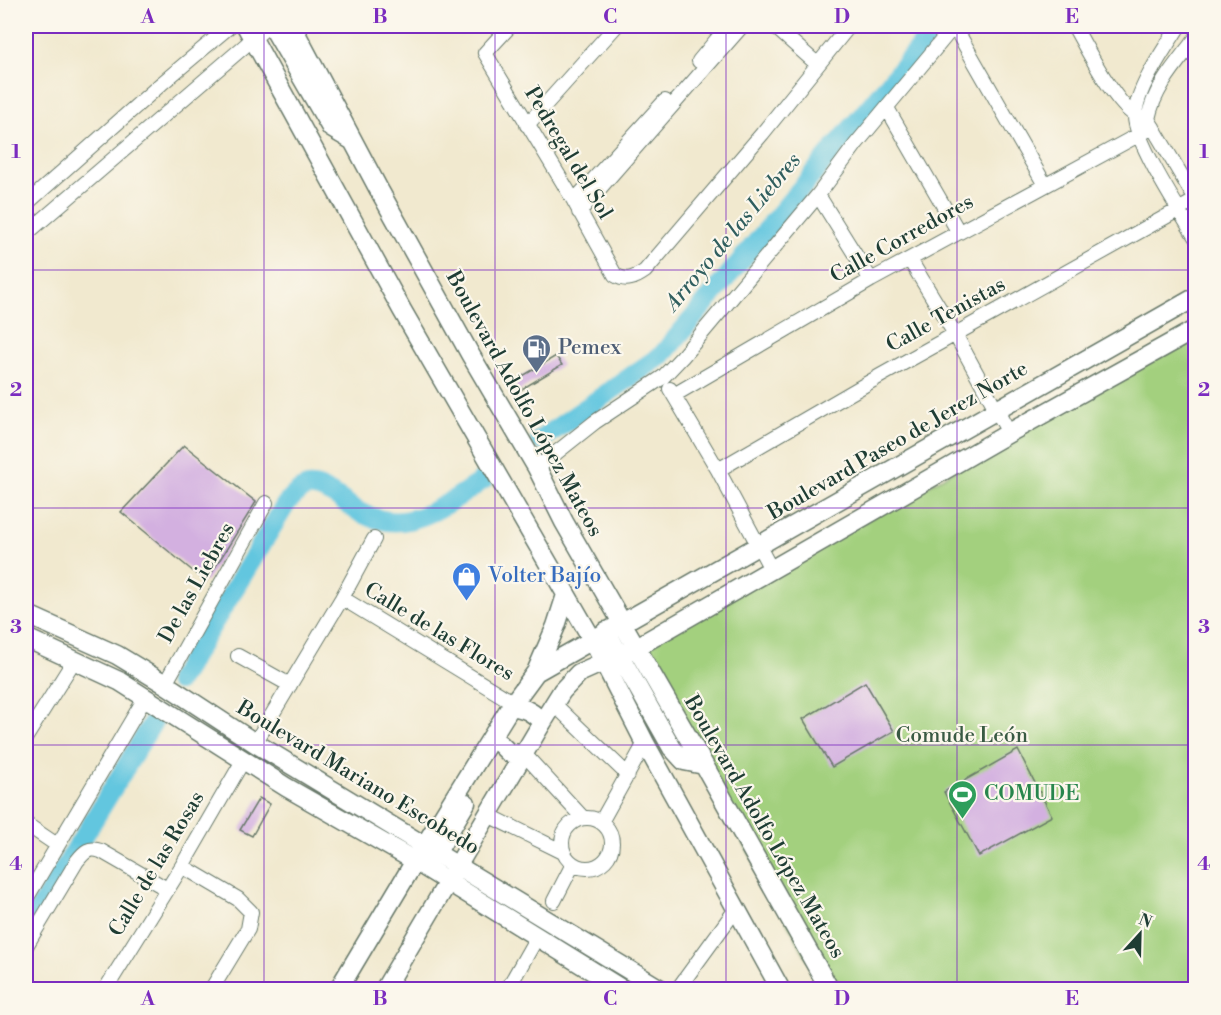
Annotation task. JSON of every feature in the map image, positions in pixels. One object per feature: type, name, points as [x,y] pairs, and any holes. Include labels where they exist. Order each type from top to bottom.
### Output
[{"type":"main road","points":[[270,26],[331,128],[353,141]]},
{"type":"main road","name":"Boulevard Adolfo López Mateos","points":[[292,26],[512,429],[537,468],[564,522],[607,631],[620,655],[704,765],[830,990]]},
{"type":"main road","name":"Boulevard Adolfo López Mateos","points":[[250,32],[402,310],[566,595],[607,631],[620,655],[645,743],[781,990]]},
{"type":"main road","name":"Boulevard Paseo de Jerez Norte","points":[[536,672],[1196,297]]},
{"type":"main road","points":[[384,990],[542,723],[571,680],[589,667],[620,655],[1196,329]]},
{"type":"main road","points":[[431,848],[511,706],[536,672],[556,626],[566,595]]},
{"type":"main road","name":"Boulevard Mariano Escobedo","points":[[26,614],[99,646],[165,684],[255,743],[662,990]]},
{"type":"main road","name":"Boulevard Mariano Escobedo","points":[[26,638],[119,681],[286,787],[415,861],[447,883],[623,990]]},
{"type":"main road","points":[[511,706],[528,710],[542,723]]},
{"type":"main road","points":[[338,990],[415,861],[431,848],[500,744],[509,724],[511,706]]},
{"type":"main road","points":[[500,744],[509,753],[524,754]]},
{"type":"street","points":[[26,204],[230,26]]},
{"type":"street","points":[[26,234],[217,70],[250,32],[270,26]]},
{"type":"street","name":"Pedregal del Sol","points":[[510,26],[484,53],[615,275],[624,279],[631,279],[645,271],[762,134],[817,64]]},
{"type":"street","points":[[527,125],[615,26]]},
{"type":"street","points":[[576,207],[728,26]]},
{"type":"street","points":[[576,207],[742,26]]},
{"type":"street","points":[[774,26],[817,64],[849,26]]},
{"type":"street","points":[[537,468],[594,422],[663,377],[714,321],[954,26],[1045,185]]},
{"type":"street","points":[[1074,26],[1116,96],[1145,121],[1195,200]]},
{"type":"street","points":[[1145,121],[1146,81],[1179,26]]},
{"type":"street","points":[[1145,121],[1159,89],[1196,39]]},
{"type":"street","points":[[887,108],[958,231]]},
{"type":"street","name":"Calle Corredores","points":[[674,395],[958,231],[1139,134],[1145,121]]},
{"type":"street","points":[[1139,134],[1196,238]]},
{"type":"street","points":[[818,195],[871,280]]},
{"type":"street","name":"Calle Tenistas","points":[[717,470],[1195,200]]},
{"type":"street","points":[[910,260],[955,334],[1009,433]]},
{"type":"street","points":[[663,377],[771,569]]},
{"type":"street","name":"De las Liebres","points":[[165,684],[266,503]]},
{"type":"street","points":[[255,743],[342,598],[374,539]]},
{"type":"street","name":"Calle de las Flores","points":[[342,598],[511,706]]},
{"type":"street","points":[[238,656],[290,685]]},
{"type":"street","points":[[26,737],[75,659]]},
{"type":"street","points":[[26,899],[145,698]]},
{"type":"street","points":[[554,704],[628,775]]},
{"type":"street","points":[[601,822],[645,743]]},
{"type":"street","points":[[524,754],[583,818]]},
{"type":"street","name":"Calle de las Rosas","points":[[105,990],[182,866],[244,759]]},
{"type":"street","points":[[488,815],[563,852],[573,864],[585,869],[598,866],[608,858],[612,845],[610,832],[601,822],[593,819],[583,818],[573,822],[565,831],[562,841],[563,852]]},
{"type":"street","points":[[26,824],[57,844]]},
{"type":"street","points":[[26,946],[77,861],[86,850],[93,848],[101,851],[167,889]]},
{"type":"street","points":[[554,901],[573,864]]},
{"type":"street","points":[[182,866],[238,899],[250,912],[248,929],[211,990]]},
{"type":"street","points":[[677,990],[736,909]]},
{"type":"street","points":[[507,990],[537,937]]},
{"type":"green space","name":"COMUDE","points":[[1195,335],[1195,989],[824,989],[637,650]]},
{"type":"building","name":"Pemex","points":[[556,356],[562,365],[517,392],[511,383]]},
{"type":"building","points":[[184,445],[256,502],[206,582],[121,512]]},
{"type":"building","points":[[865,682],[894,731],[832,767],[803,719]]},
{"type":"building","points":[[1018,750],[1052,816],[979,856],[944,792]]},
{"type":"building","points":[[259,798],[270,804],[252,836],[240,830]]},
{"type":"waterway","name":"Arroyo de las Liebres","points":[[540,440],[662,355],[937,26]]},
{"type":"waterway","name":"Arroyo de las Liebres","points":[[178,681],[286,504],[299,491],[315,487],[336,496],[355,510],[374,518],[401,521],[426,515],[483,480]]},
{"type":"waterway","name":"Arroyo de las Liebres","points":[[26,931],[156,717]]},
{"type":"place","name":"Pemex","points":[[537,374]]},
{"type":"place","name":"Volter Bajío","points":[[467,602]]},
{"type":"place","name":"COMUDE","points":[[963,820]]},
{"type":"park label","name":"Comude León","points":[[962,736]]}]
